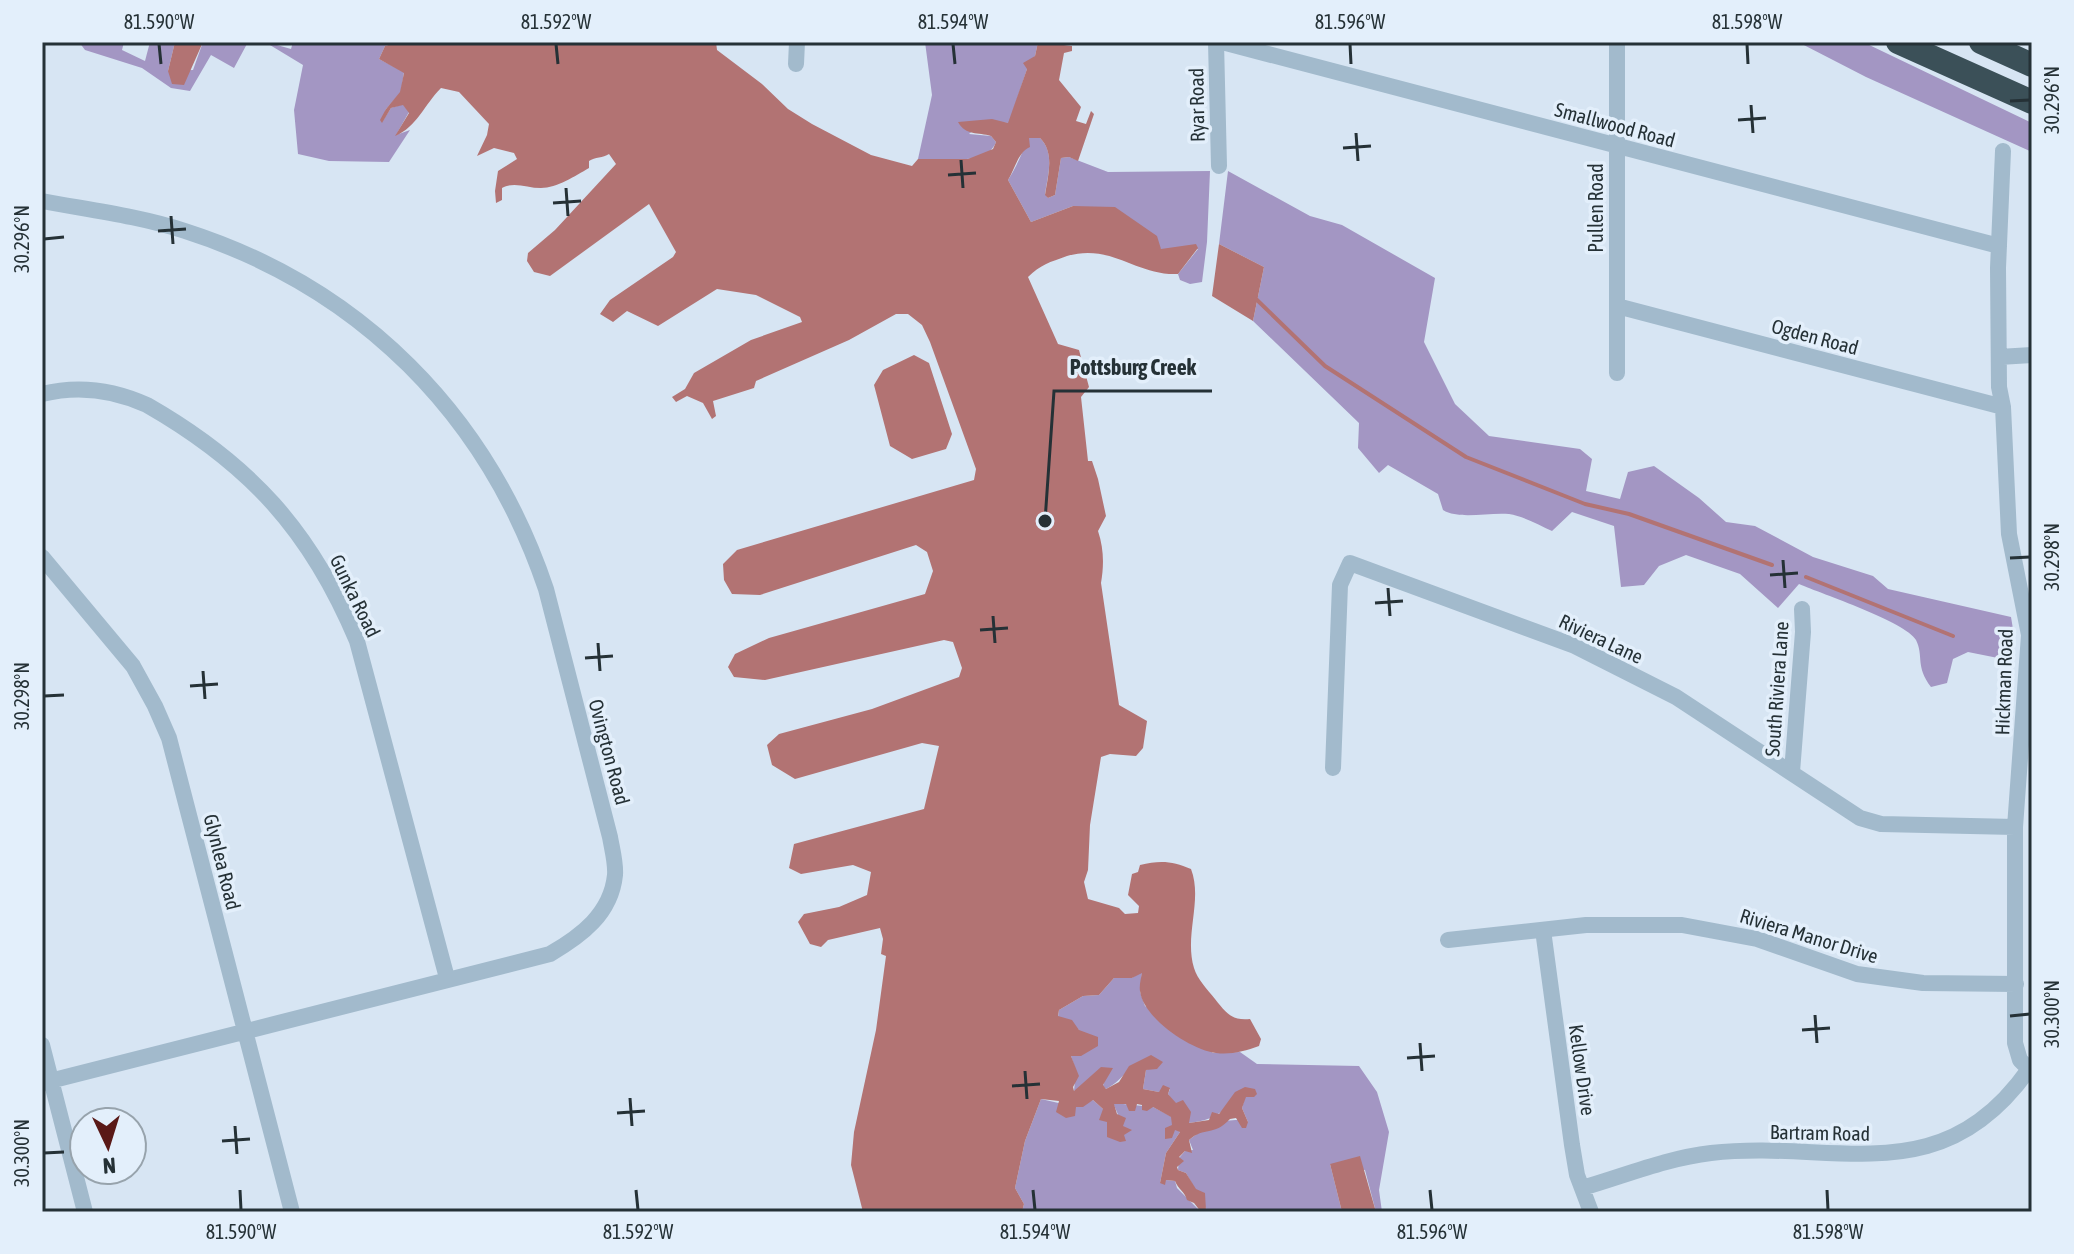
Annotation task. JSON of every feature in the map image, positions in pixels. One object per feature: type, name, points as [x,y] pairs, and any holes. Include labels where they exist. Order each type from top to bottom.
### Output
[{"type":"highway","points":[[1898,42],[2032,102]]},
{"type":"highway","points":[[1981,42],[2032,65]]},
{"type":"highway","points":[[1980,79],[2032,109]]},
{"type":"street","points":[[796,64],[797,42]]},
{"type":"street","name":"Smallwood Road","points":[[1219,42],[1999,246]]},
{"type":"street","name":"Ryar Road","points":[[1219,42],[1219,166]]},
{"type":"street","name":"Pullen Road","points":[[1617,42],[1617,373]]},
{"type":"street","name":"Hickman Road","points":[[2003,151],[1999,357],[2009,534],[2029,635],[2015,827],[2015,1043],[2020,1060],[2030,1069]]},
{"type":"street","name":"Ovington Road","points":[[42,201],[137,218],[182,230],[242,252],[326,297],[391,346],[431,388],[470,436],[514,510],[533,552],[546,589],[610,837],[615,874],[608,898],[597,919],[578,938],[550,954],[47,1082]]},
{"type":"street","name":"Ogden Road","points":[[1617,306],[2003,407]]},
{"type":"street","points":[[1999,357],[2032,355]]},
{"type":"street","name":"Gunka Road","points":[[42,394],[90,389],[131,398],[147,405],[238,467],[284,513],[302,537],[340,602],[357,641],[447,978]]},
{"type":"street","name":"Glynlea Road","points":[[42,557],[133,666],[160,716],[176,760],[292,1212]]},
{"type":"street","name":"Riviera Lane","points":[[1333,768],[1340,585],[1350,563],[1575,646],[1676,697],[1860,818],[1881,824],[2015,827]]},
{"type":"street","name":"South Riviera Lane","points":[[1792,772],[1803,632],[1802,609]]},
{"type":"street","name":"Riviera Manor Drive","points":[[1448,940],[1586,925],[1682,925],[1757,939],[1857,974],[1923,983],[2016,984]]},
{"type":"street","name":"Kellow Drive","points":[[1543,930],[1572,1145],[1591,1212]]},
{"type":"street","points":[[42,1045],[47,1082],[85,1212]]},
{"type":"street","name":"Bartram Road","points":[[1582,1188],[1682,1158],[1712,1153],[1888,1154],[1918,1150],[1946,1140],[1971,1126],[2015,1089],[2030,1069]]},
{"type":"shaded area","points":[[79,42],[124,42],[122,50],[145,61],[150,42],[175,42],[168,71],[193,70],[203,42],[248,42],[234,68],[211,55],[190,91],[171,88],[142,68],[85,50]]},
{"type":"shaded area","points":[[175,42],[203,42],[184,85],[172,84],[168,71]]},
{"type":"shaded area","points":[[265,42],[278,42],[277,45],[291,49],[293,42],[398,42],[385,46],[379,59],[404,72],[401,92],[386,109],[382,122],[391,108],[403,104],[409,112],[396,135],[410,130],[389,162],[329,161],[298,154],[294,110],[303,65]]},
{"type":"shaded area","points":[[398,42],[716,42],[717,50],[762,84],[788,109],[871,155],[912,166],[918,159],[968,159],[993,149],[996,142],[991,136],[969,132],[958,122],[992,119],[1008,123],[1027,69],[1023,63],[1035,56],[1038,42],[1064,42],[1064,45],[1072,46],[1072,51],[1064,53],[1059,80],[1081,107],[1076,121],[1086,124],[1091,111],[1094,114],[1078,161],[1061,158],[1055,195],[1048,198],[1045,195],[1048,150],[1040,138],[1029,138],[1030,147],[1020,157],[1008,180],[1031,222],[1073,206],[1115,207],[1157,236],[1161,249],[1196,244],[1198,248],[1178,274],[1083,253],[1050,262],[1028,277],[1058,344],[1079,350],[1089,387],[1081,397],[1088,461],[1092,461],[1098,479],[1106,516],[1098,531],[1103,557],[1101,583],[1119,705],[1147,721],[1143,748],[1136,756],[1110,754],[1101,757],[1084,882],[1088,899],[1119,908],[1125,914],[1138,913],[1139,906],[1128,895],[1132,874],[1138,872],[1140,865],[1166,862],[1191,869],[1195,893],[1191,956],[1195,972],[1226,1012],[1238,1019],[1250,1019],[1261,1039],[1259,1046],[1238,1052],[1206,1051],[1194,1046],[1170,1031],[1150,1012],[1140,989],[1142,973],[1132,978],[1114,978],[1099,995],[1083,996],[1059,1010],[1058,1016],[1072,1020],[1079,1030],[1098,1037],[1098,1046],[1081,1056],[1071,1056],[1079,1076],[1074,1091],[1101,1067],[1113,1068],[1103,1085],[1106,1089],[1119,1082],[1129,1066],[1151,1055],[1163,1062],[1157,1069],[1146,1070],[1143,1089],[1159,1092],[1163,1085],[1170,1088],[1168,1094],[1176,1103],[1183,1100],[1191,1112],[1189,1123],[1209,1120],[1212,1112],[1219,1114],[1235,1092],[1245,1087],[1255,1089],[1257,1094],[1246,1097],[1242,1108],[1248,1122],[1246,1128],[1242,1128],[1236,1118],[1230,1119],[1219,1128],[1200,1133],[1189,1140],[1192,1153],[1185,1151],[1179,1157],[1184,1161],[1177,1167],[1178,1170],[1186,1173],[1196,1189],[1205,1193],[1208,1212],[1201,1212],[1187,1200],[1175,1181],[1166,1180],[1165,1185],[1160,1183],[1166,1153],[1180,1132],[1175,1130],[1172,1138],[1165,1139],[1165,1128],[1172,1125],[1171,1117],[1153,1107],[1147,1111],[1137,1104],[1135,1111],[1129,1111],[1126,1104],[1114,1104],[1117,1114],[1126,1118],[1123,1126],[1132,1130],[1124,1135],[1126,1141],[1120,1142],[1107,1137],[1107,1122],[1099,1120],[1103,1109],[1093,1100],[1083,1107],[1076,1107],[1075,1116],[1066,1118],[1056,1112],[1059,1101],[1041,1099],[1025,1141],[1015,1188],[1024,1204],[1022,1212],[863,1212],[851,1165],[854,1132],[876,1030],[886,956],[881,954],[883,939],[880,928],[828,940],[821,947],[810,944],[798,922],[804,914],[839,907],[867,895],[871,872],[853,865],[801,874],[789,868],[794,844],[924,809],[939,746],[922,743],[795,779],[772,765],[767,745],[779,734],[872,709],[959,677],[962,668],[953,642],[944,640],[765,680],[734,677],[728,667],[735,654],[769,638],[925,594],[933,571],[927,552],[916,545],[760,595],[732,594],[724,580],[723,564],[737,550],[974,480],[976,469],[930,342],[922,325],[908,314],[896,314],[849,340],[756,381],[754,388],[713,401],[716,416],[712,419],[703,403],[687,396],[676,402],[672,397],[685,389],[694,373],[751,340],[802,322],[800,317],[756,295],[717,289],[658,326],[627,311],[613,322],[600,314],[610,300],[676,252],[649,204],[550,276],[534,272],[527,261],[528,253],[555,230],[616,164],[609,154],[589,161],[589,168],[553,186],[507,186],[502,188],[502,200],[496,203],[498,171],[517,159],[514,153],[494,148],[477,156],[489,124],[459,92],[441,88],[415,121],[395,136],[409,113],[403,105],[391,108],[382,123],[380,120],[400,92],[404,73],[379,59],[385,46]]},
{"type":"shaded area","points":[[925,42],[1038,42],[1009,123],[986,121],[969,134],[991,136],[996,142],[983,155],[962,160],[918,159],[932,95]]},
{"type":"shaded area","points":[[1798,42],[1863,42],[2032,123],[2032,152],[1866,77]]},
{"type":"shaded area","points":[[1029,137],[1040,138],[1048,150],[1045,194],[1048,198],[1055,195],[1061,158],[1069,157],[1108,172],[1210,171],[1202,282],[1190,284],[1180,280],[1178,274],[1198,249],[1161,249],[1073,206],[1031,222],[1008,180]]},
{"type":"shaded area","points":[[1228,171],[1310,216],[1342,225],[1435,278],[1424,342],[1455,404],[1489,436],[1580,449],[1592,459],[1586,491],[1620,499],[1628,472],[1654,466],[1726,522],[1755,526],[1813,557],[1873,576],[1888,589],[2011,617],[2015,641],[2013,661],[1968,652],[1953,659],[1947,683],[1931,687],[1921,667],[1916,640],[1909,633],[1881,617],[1799,584],[1778,608],[1740,574],[1686,555],[1659,566],[1644,585],[1621,587],[1614,526],[1572,512],[1552,531],[1509,514],[1450,513],[1443,510],[1438,494],[1388,465],[1379,473],[1358,448],[1359,423],[1253,321],[1264,267],[1219,244]]},
{"type":"shaded area","points":[[1219,244],[1264,267],[1253,321],[1212,296]]},
{"type":"shaded area","points":[[914,355],[929,363],[952,434],[946,449],[912,459],[890,446],[874,385],[883,370]]},
{"type":"shaded area","points":[[1142,973],[1140,992],[1145,1006],[1213,1053],[1240,1052],[1257,1064],[1359,1066],[1377,1092],[1389,1132],[1379,1190],[1382,1212],[1376,1212],[1365,1170],[1330,1164],[1342,1212],[1208,1212],[1186,1173],[1178,1170],[1179,1158],[1185,1151],[1193,1150],[1189,1140],[1209,1127],[1225,1121],[1248,1122],[1242,1108],[1245,1097],[1236,1092],[1216,1115],[1188,1123],[1168,1094],[1170,1089],[1159,1092],[1143,1089],[1146,1070],[1151,1068],[1147,1059],[1106,1089],[1103,1086],[1106,1076],[1074,1091],[1076,1071],[1071,1056],[1079,1030],[1058,1017],[1059,1010],[1083,996],[1099,995],[1114,978],[1132,978]]},
{"type":"shaded area","points":[[1041,1099],[1076,1107],[1093,1100],[1103,1109],[1108,1122],[1124,1135],[1113,1103],[1153,1107],[1172,1117],[1174,1130],[1180,1132],[1166,1153],[1160,1183],[1175,1181],[1177,1188],[1201,1212],[1022,1212],[1024,1204],[1015,1188],[1025,1141]]},
{"type":"shaded area","points":[[1360,1156],[1376,1212],[1342,1212],[1330,1164]]},
{"type":"waterway","points":[[1256,299],[1325,366],[1466,457],[1585,504],[1629,514],[1772,565]]},
{"type":"waterway","points":[[1806,577],[1953,636]]},
{"type":"place","name":"Pottsburg Creek","points":[[1045,521]]}]
